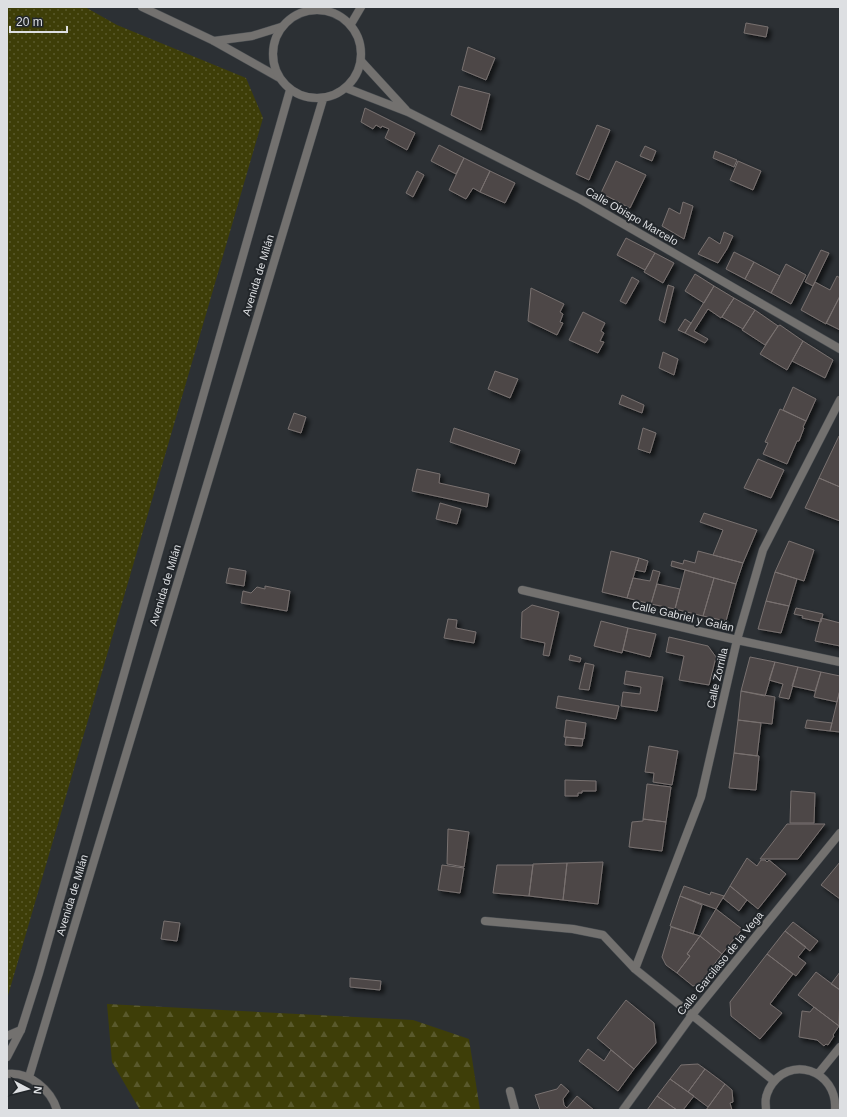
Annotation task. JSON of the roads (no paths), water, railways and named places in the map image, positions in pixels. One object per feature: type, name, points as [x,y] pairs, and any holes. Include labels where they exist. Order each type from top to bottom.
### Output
[{"type":"street","points":[[142,7],[214,41],[278,77],[290,90],[306,98],[323,99],[346,88],[356,76],[361,61],[360,40],[351,24],[331,9],[316,9],[298,13],[281,27],[252,36],[214,41]]},
{"type":"street","points":[[351,24],[361,7]]},
{"type":"street","points":[[278,77],[272,51],[281,27]]},
{"type":"street","name":"Calle Obispo Marcelo","points":[[361,61],[408,112]]},
{"type":"street","name":"Calle Obispo Marcelo","points":[[346,88],[408,112],[580,199],[840,349]]},
{"type":"street","name":"Avenida de Milán","points":[[7,1056],[21,1030],[40,973],[290,90]]},
{"type":"street","name":"Avenida de Milán","points":[[29,1078],[323,99]]},
{"type":"street","name":"Calle Zorrilla","points":[[635,969],[701,797],[737,640],[763,550],[840,400]]},
{"type":"street","name":"Calle Gabriel y Galán","points":[[522,590],[737,640],[840,662]]},
{"type":"street","name":"Calle Garcilaso de la Vega","points":[[623,1110],[692,1015],[840,833]]},
{"type":"street","points":[[485,921],[573,929],[603,935],[635,969],[774,1081]]},
{"type":"street","points":[[7,1036],[21,1030]]},
{"type":"street","points":[[818,1074],[840,1047]]},
{"type":"street","points":[[766,1110],[766,1096],[774,1081],[792,1070],[806,1069],[818,1074],[826,1080],[833,1090],[836,1102],[835,1110]]},
{"type":"street","points":[[7,1074],[29,1078],[47,1091],[57,1110]]},
{"type":"street","points":[[510,1091],[515,1110]]}]
